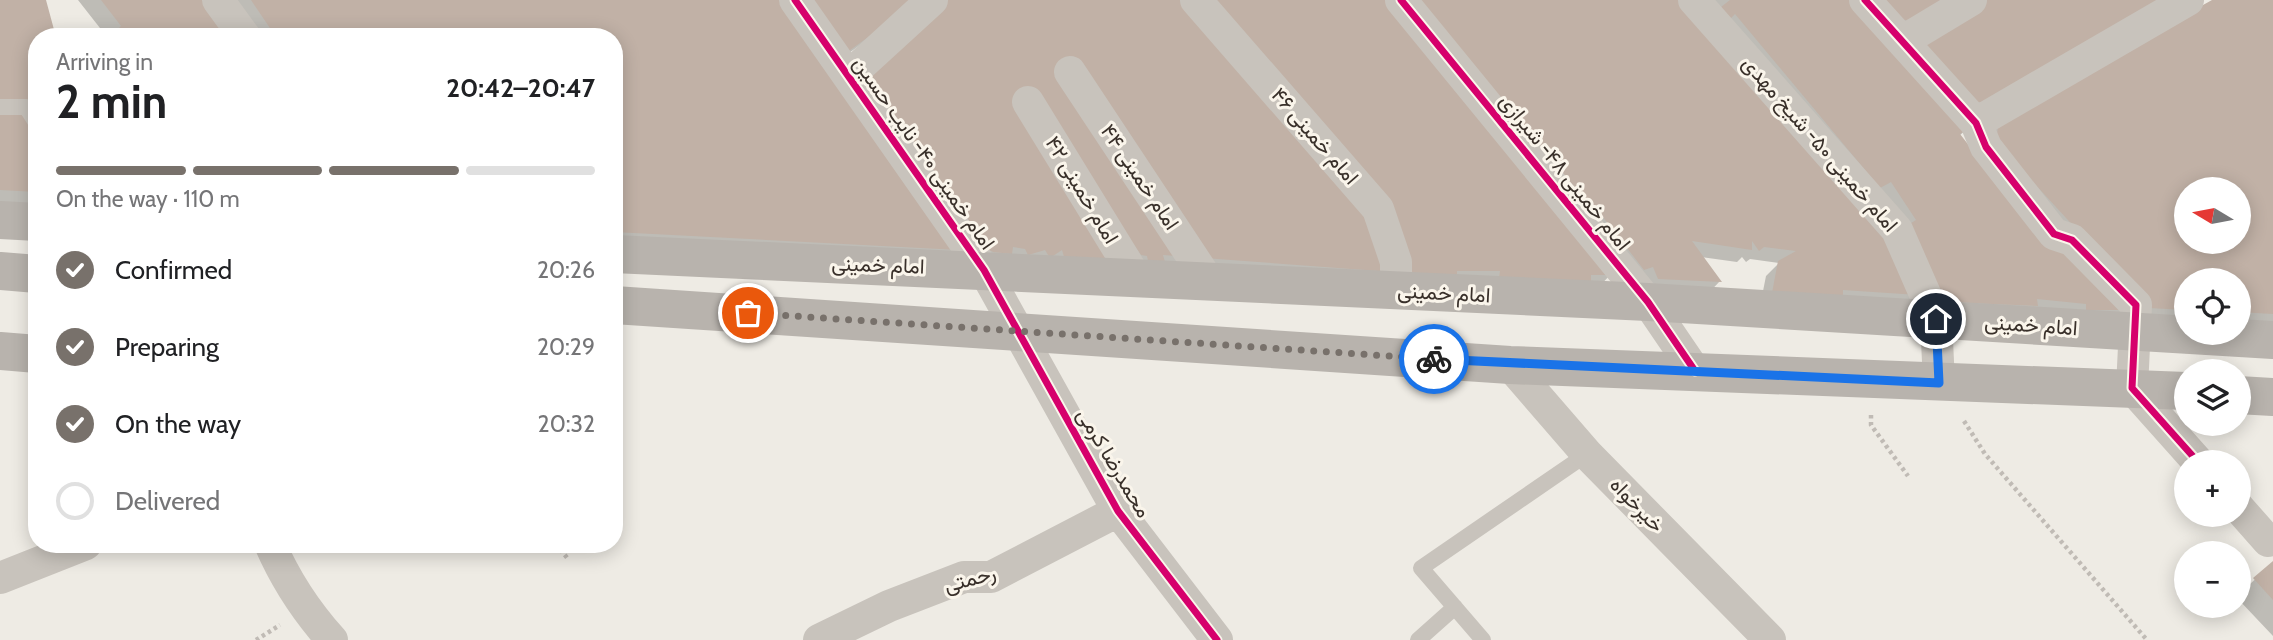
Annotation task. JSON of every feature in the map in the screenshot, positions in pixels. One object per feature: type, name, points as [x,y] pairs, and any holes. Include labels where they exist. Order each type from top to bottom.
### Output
[{"type":"main road","points":[[0,220],[28,222]]},
{"type":"main road","name":"امام خمینی","points":[[623,254],[1648,302],[2273,340]]},
{"type":"main road","points":[[0,271],[28,273]]},
{"type":"main road","points":[[623,306],[1510,365],[2174,390]]},
{"type":"main road","points":[[0,351],[28,353]]},
{"type":"main road","points":[[2251,396],[2273,397]]},
{"type":"street","points":[[218,0],[238,28]]},
{"type":"street","name":"امام خمینی ۴۰- نایب حسین","points":[[795,0],[984,270],[1017,330]]},
{"type":"street","points":[[850,75],[932,0]]},
{"type":"street","name":"امام خمینی ۴۶","points":[[1196,0],[1378,209],[1396,262],[1396,290]]},
{"type":"street","name":"امام خمینی ۴۸- شیرازی","points":[[1401,0],[1648,302],[1695,371]]},
{"type":"street","name":"امام خمینی ۵۰- شیخ مهدی","points":[[1694,0],[1897,230],[1936,319],[1939,383]]},
{"type":"street","points":[[1865,0],[1976,123],[1986,147],[2054,234],[2072,240],[2136,305],[2132,388],[2187,450]]},
{"type":"street","points":[[1903,41],[1971,0]]},
{"type":"street","points":[[1976,123],[2188,0]]},
{"type":"street","name":"امام خمینی ۴۴","points":[[1070,72],[1209,282]]},
{"type":"street","name":"امام خمینی ۴۲","points":[[1028,102],[1136,278]]},
{"type":"street","name":"محمدرضا کرمی","points":[[1017,330],[1118,512],[1217,640]]},
{"type":"street","name":"خیرخواه","points":[[1510,365],[1587,454],[1770,640]]},
{"type":"street","name":"رحمتی","points":[[819,640],[889,606],[964,577],[991,576],[1118,512]]},
{"type":"street","points":[[2251,522],[2268,541]]},
{"type":"street","points":[[0,578],[63,553]]},
{"type":"street","points":[[274,553],[304,610],[332,640]]},
{"type":"lane","points":[[0,107],[26,107],[28,110]]},
{"type":"lane","points":[[1483,640],[1421,568],[1587,454]]},
{"type":"lane","points":[[1418,640],[1455,607]]},
{"type":"path","points":[[1870,380],[1871,425],[1908,476]]},
{"type":"path","points":[[1939,383],[1985,454],[2147,640]]},
{"type":"path","points":[[563,553],[568,559]]},
{"type":"building","points":[[0,0],[46,0],[54,28],[28,28],[28,192],[0,190]]},
{"type":"building","points":[[101,0],[209,0],[229,28],[119,28],[121,26]]},
{"type":"building","points":[[251,0],[784,0],[959,250],[623,232],[623,28],[270,28]]},
{"type":"building","points":[[808,0],[920,0],[846,53]]},
{"type":"building","points":[[945,0],[1188,0],[1374,215],[1392,272],[1163,255],[1165,262],[1148,261],[1147,256],[1141,255],[1126,234],[1113,259],[1065,260],[1062,250],[1050,258],[1045,250],[1028,255],[1025,249],[1013,247],[1012,254],[993,252],[984,247],[867,74]]},
{"type":"building","points":[[1206,0],[1393,0],[1613,275],[1591,275],[1591,285],[1499,278],[1500,271],[1457,271],[1457,277],[1405,275],[1405,264]]},
{"type":"building","points":[[1409,0],[1685,0],[1901,255],[1918,295],[1843,290],[1843,297],[1772,293],[1778,261],[1796,251],[1764,247],[1759,251],[1752,241],[1752,250],[1692,241],[1722,282],[1658,279],[1653,267],[1644,270],[1599,212],[1590,218]]},
{"type":"building","points":[[1730,0],[1856,0],[1970,128],[1960,134],[2046,244],[2068,244],[2124,310],[2086,310],[2086,304],[2037,299],[2038,306],[1945,302],[1903,228],[1916,220],[1891,182],[1880,188],[1735,14],[1730,19],[1721,7]]},
{"type":"building","points":[[1877,0],[1947,0],[1911,21],[1894,19]]},
{"type":"building","points":[[1986,0],[2169,0],[1986,102],[1973,102],[1921,45]]},
{"type":"building","points":[[2212,0],[2273,0],[2273,314],[2251,313],[2251,268],[2174,268],[2174,309],[2149,308],[1996,142],[1999,119]]},
{"type":"building","points":[[2273,561],[2273,600],[2253,578]]},
{"type":"cycle path","points":[[795,0],[984,270],[1118,511],[1217,640]]},
{"type":"cycle path","points":[[1401,0],[1648,302],[1695,371]]},
{"type":"cycle path","points":[[1865,0],[1976,123],[1986,147],[2054,234],[2072,240],[2136,305],[2132,388],[2187,450]]},
{"type":"way so far","points":[[748,313],[1434,359]]},
{"type":"route","points":[[1434,359],[1510,365],[1939,383],[1936,319]]}]
